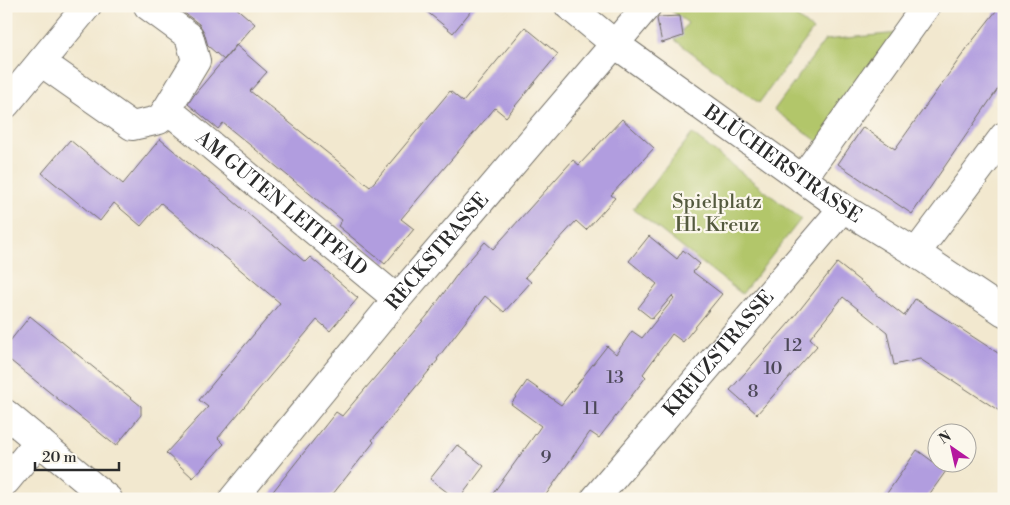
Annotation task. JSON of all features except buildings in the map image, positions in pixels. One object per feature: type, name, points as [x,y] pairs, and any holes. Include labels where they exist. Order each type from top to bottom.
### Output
[{"type":"street","points":[[6,104],[87,6]]},
{"type":"street","points":[[41,62],[132,126],[159,120],[196,61],[189,36],[148,6]]},
{"type":"street","name":"BLÜCHERSTRASSE","points":[[569,6],[615,44],[843,208],[916,253],[1004,312]]},
{"type":"street","name":"RECKSTRASSE","points":[[232,499],[397,298],[647,6]]},
{"type":"street","points":[[802,179],[926,6]]},
{"type":"street","name":"AM GUTEN LEITPFAD","points":[[167,109],[397,298]]},
{"type":"street","points":[[916,253],[1004,136]]},
{"type":"street","name":"KREUZSTRASSE","points":[[599,498],[843,208]]},
{"type":"street","points":[[6,414],[108,499]]},
{"type":"street","points":[[6,481],[38,441]]},
{"type":"green space","points":[[671,6],[783,6],[813,30],[759,103],[675,40],[688,23],[669,9]]},
{"type":"green space","points":[[899,33],[820,143],[774,110],[825,40]]},
{"type":"green space","name":"Spielplatz Hl. Kreuz","points":[[692,134],[801,219],[742,294],[633,209]]}]
